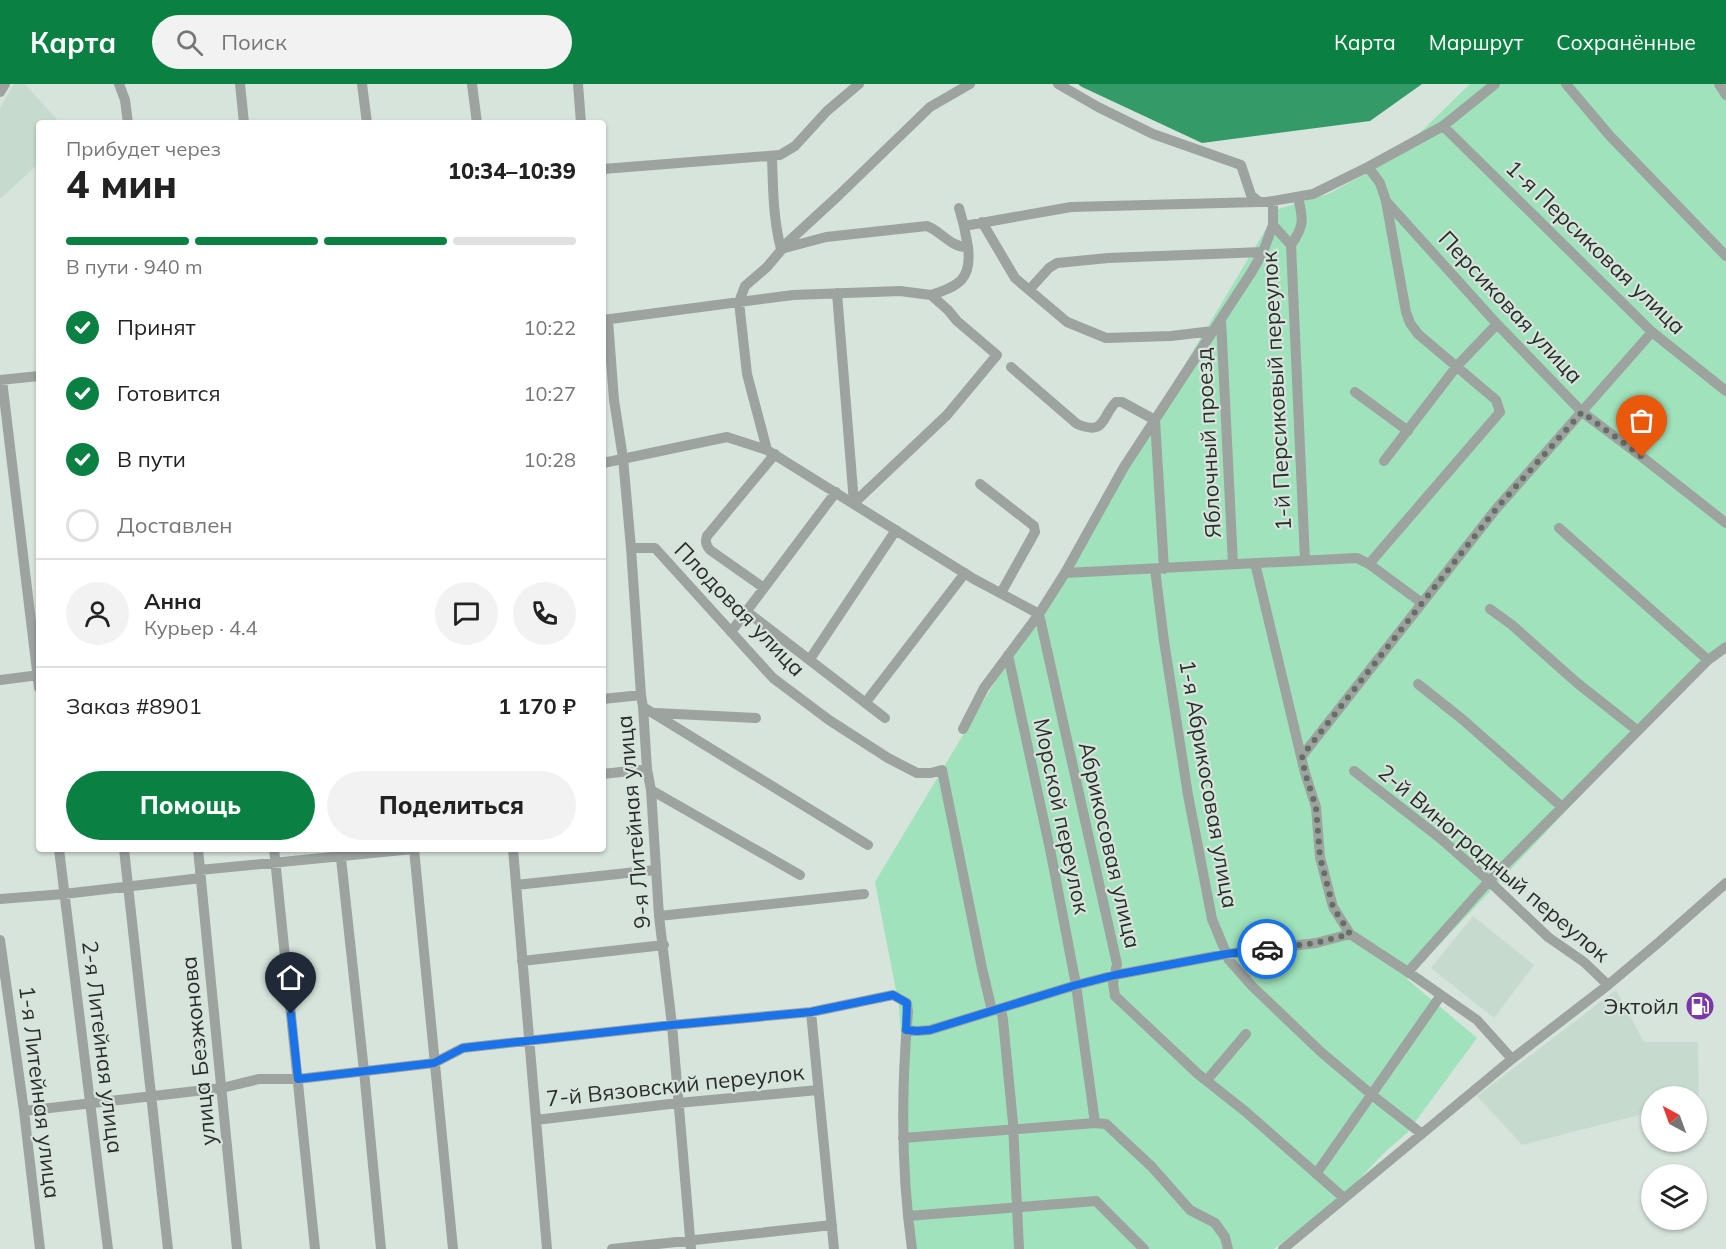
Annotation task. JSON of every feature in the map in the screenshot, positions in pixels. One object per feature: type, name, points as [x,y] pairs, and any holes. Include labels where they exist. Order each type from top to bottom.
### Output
[{"type":"street","points":[[0,92],[4,84]]},
{"type":"street","points":[[119,84],[125,100],[128,120]]},
{"type":"street","points":[[240,84],[244,120]]},
{"type":"street","points":[[362,84],[367,120]]},
{"type":"street","points":[[472,84],[477,120]]},
{"type":"street","points":[[578,84],[581,120]]},
{"type":"street","points":[[606,169],[780,155],[795,146],[827,111],[859,84]]},
{"type":"street","points":[[771,452],[747,374],[739,302],[745,286],[930,107],[970,84]]},
{"type":"street","points":[[1058,84],[1153,134],[1241,165],[1251,195],[1259,202]]},
{"type":"street","points":[[964,226],[1071,207],[1273,202],[1313,194],[1443,126],[1495,84]]},
{"type":"street","points":[[1566,84],[1610,136],[1726,256]]},
{"type":"street","points":[[1719,84],[1726,95]]},
{"type":"street","name":"1-я Персиковая улица","points":[[1443,126],[1652,332],[1726,391]]},
{"type":"street","points":[[772,156],[776,222],[781,249]]},
{"type":"street","points":[[1368,167],[1380,183],[1386,201],[1406,312],[1410,323],[1418,334],[1496,400],[1500,412],[1369,564]]},
{"type":"street","points":[[1292,245],[1300,232],[1302,215],[1298,196]]},
{"type":"street","name":"Персиковая улица","points":[[1386,201],[1497,324],[1582,412],[1726,524]]},
{"type":"street","points":[[963,729],[984,688],[1039,614],[1065,573],[1124,467],[1263,252],[1274,225],[1273,202]]},
{"type":"street","points":[[606,320],[793,295],[900,291],[931,295],[950,289],[964,276],[969,267],[968,247],[959,208]]},
{"type":"street","points":[[982,222],[1015,278],[1067,322],[1106,338],[1171,336],[1213,331]]},
{"type":"street","name":"1-й Персиковый переулок","points":[[1274,225],[1292,245],[1305,560]]},
{"type":"street","points":[[781,249],[826,237],[927,226],[961,247],[968,247]]},
{"type":"street","points":[[1029,290],[1049,267],[1057,263],[1108,258],[1263,252]]},
{"type":"street","points":[[837,293],[854,503]]},
{"type":"street","points":[[854,503],[947,415],[997,355],[931,295]]},
{"type":"street","name":"Яблочный проезд","points":[[1221,319],[1233,564]]},
{"type":"street","points":[[1384,461],[1457,366],[1497,324]]},
{"type":"street","points":[[1302,756],[1496,509],[1652,332]]},
{"type":"street","name":"9-я Литейная улица","points":[[606,347],[608,400],[623,458],[632,548],[641,694],[648,710],[647,769],[651,790],[655,870],[672,1025],[691,1245]]},
{"type":"street","points":[[1011,367],[1077,424],[1087,428],[1094,429],[1100,426],[1116,402],[1122,402],[1155,420]]},
{"type":"street","points":[[36,376],[1,380],[36,659]]},
{"type":"street","points":[[1355,392],[1408,431]]},
{"type":"street","name":"1-я Абрикосовая улица","points":[[1155,420],[1159,569],[1164,641],[1188,795],[1212,919],[1229,960],[1253,987],[1321,1052],[1422,1134]]},
{"type":"street","points":[[606,462],[727,437],[771,452],[965,573],[1039,614]]},
{"type":"street","points":[[764,588],[710,550],[706,540],[771,452]]},
{"type":"street","points":[[980,484],[1034,526],[1035,532],[1001,593]]},
{"type":"street","points":[[731,632],[836,492]]},
{"type":"street","points":[[1559,528],[1708,660]]},
{"type":"street","points":[[810,659],[896,530]]},
{"type":"street","name":"Плодовая улица","points":[[632,548],[655,548],[773,678],[829,720],[888,758],[917,773],[942,770],[982,968],[997,1010]]},
{"type":"street","points":[[1065,573],[1356,558],[1369,564],[1422,603]]},
{"type":"street","points":[[1255,563],[1305,773],[1316,807],[1320,857],[1333,907],[1350,934],[1477,1020],[1512,1059]]},
{"type":"street","points":[[866,702],[965,573]]},
{"type":"street","points":[[1490,609],[1638,731]]},
{"type":"street","points":[[746,611],[885,718]]},
{"type":"street","name":"Абрикосовая улица","points":[[1039,614],[1117,964],[1113,989],[1115,996],[1198,1074],[1246,1112],[1344,1198]]},
{"type":"street","points":[[1408,972],[1489,881],[1708,660],[1726,647]]},
{"type":"street","name":"Морской переулок","points":[[1008,655],[1051,854],[1076,985],[1095,1123]]},
{"type":"street","points":[[0,680],[36,675]]},
{"type":"street","points":[[1418,684],[1462,719],[1562,807]]},
{"type":"street","points":[[606,699],[641,694]]},
{"type":"street","points":[[648,710],[756,718]]},
{"type":"street","points":[[648,710],[868,845]]},
{"type":"street","points":[[606,774],[647,769]]},
{"type":"street","name":"2-й Виноградный переулок","points":[[1354,771],[1440,838],[1548,937],[1584,962],[1608,985]]},
{"type":"street","points":[[651,790],[800,875]]},
{"type":"street","name":"2-я Литейная улица","points":[[59,852],[108,1249]]},
{"type":"street","points":[[124,852],[168,1249]]},
{"type":"street","name":"улица Безжонова","points":[[198,852],[237,1249]]},
{"type":"street","points":[[274,852],[315,1249]]},
{"type":"street","points":[[0,899],[128,886],[358,852]]},
{"type":"street","points":[[414,852],[453,1249]]},
{"type":"street","points":[[513,852],[547,1249]]},
{"type":"street","points":[[340,853],[381,1249]]},
{"type":"street","points":[[516,885],[655,870]]},
{"type":"street","points":[[1283,1249],[1512,1059],[1608,985],[1726,883]]},
{"type":"street","points":[[659,916],[864,894]]},
{"type":"street","points":[[906,1030],[930,1030],[1115,975],[1226,954],[1316,943],[1350,934]]},
{"type":"street","name":"1-я Литейная улица","points":[[0,940],[24,1111],[40,1249]]},
{"type":"street","points":[[522,961],[664,945]]},
{"type":"street","points":[[24,1111],[222,1088],[259,1079],[298,1079],[434,1063],[463,1048],[811,1012],[893,995],[907,1003],[903,1138],[912,1249]]},
{"type":"street","points":[[1316,1174],[1441,995]]},
{"type":"street","points":[[997,1010],[1013,1129],[1019,1249]]},
{"type":"street","points":[[811,1012],[834,1249]]},
{"type":"street","points":[[1207,1080],[1246,1034]]},
{"type":"street","name":"7-й Вязовский переулок","points":[[536,1120],[678,1103],[818,1090]]},
{"type":"street","points":[[903,1138],[1106,1124],[1152,1167],[1190,1210],[1215,1223],[1225,1237],[1228,1249]]},
{"type":"street","points":[[908,1216],[1096,1201],[1144,1249]]},
{"type":"street","points":[[612,1249],[691,1245],[832,1225]]},
{"type":"shaded area","points":[[14,84],[25,84],[57,120],[36,120],[36,166],[0,199],[0,108]]},
{"type":"shaded area","points":[[1078,84],[1422,84],[1370,121],[1202,143]]},
{"type":"shaded area","points":[[1470,84],[1726,84],[1726,642],[1407,979],[1477,1038],[1407,1133],[1385,1152],[1347,1192],[1274,1249],[914,1249],[899,1006],[875,882],[1278,209],[1328,194],[1393,159]]},
{"type":"shaded area","points":[[1473,916],[1534,965],[1494,1018],[1431,968]]},
{"type":"shaded area","points":[[1616,990],[1644,1042],[1698,1042],[1699,1086],[1641,1086],[1641,1115],[1522,1145],[1477,1096]]},
{"type":"way so far","points":[[1267,949],[1316,943],[1350,934],[1333,907],[1320,857],[1316,807],[1302,756],[1496,509],[1582,412],[1642,457]]},
{"type":"place","name":"Эктойл","points":[[1700,1006]]},
{"type":"route","points":[[291,1014],[298,1079],[434,1063],[463,1048],[811,1012],[893,995],[907,1003],[906,1030],[930,1030],[1115,975],[1226,954],[1267,949]]}]
